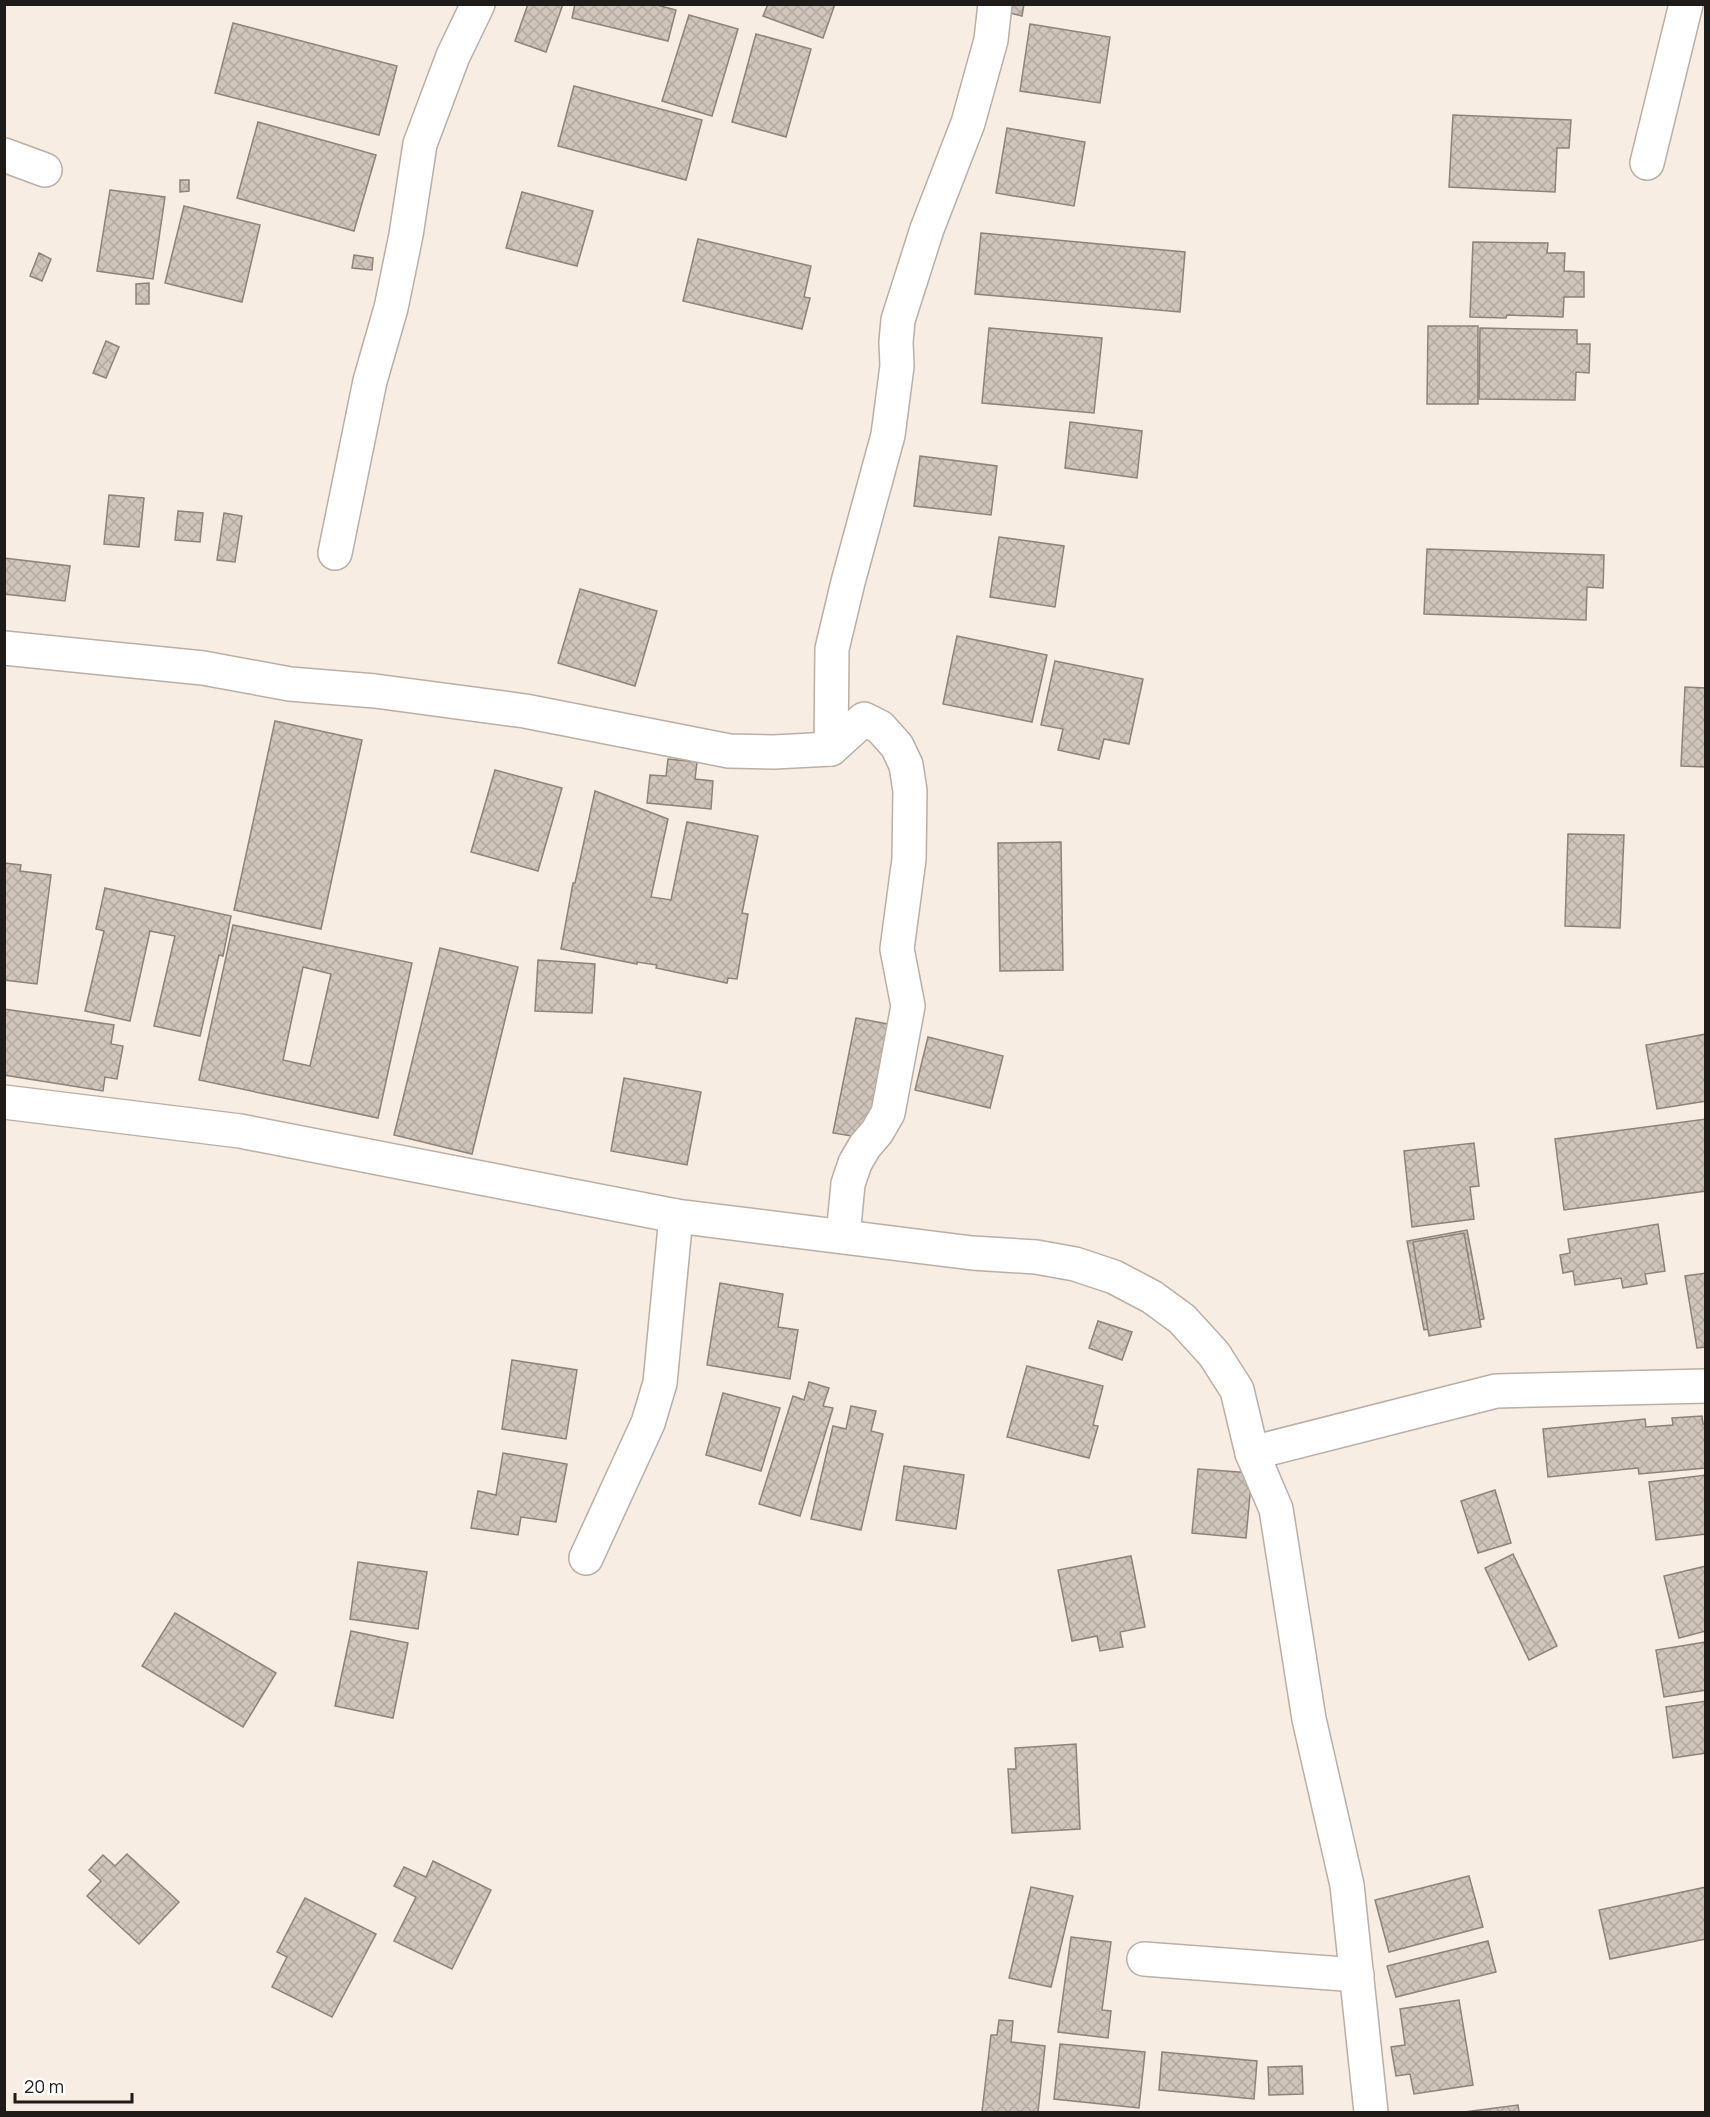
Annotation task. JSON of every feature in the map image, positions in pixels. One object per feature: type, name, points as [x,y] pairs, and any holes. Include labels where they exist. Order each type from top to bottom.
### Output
[{"type":"street","points":[[335,553],[370,381],[391,308],[406,235],[420,144],[453,56],[478,4]]},
{"type":"street","points":[[831,749],[832,649],[888,435],[897,366],[898,320],[927,229],[968,123],[991,40],[995,4]]},
{"type":"street","points":[[1647,163],[1686,4]]},
{"type":"street","points":[[4,155],[45,170]]},
{"type":"street","points":[[4,648],[203,668],[290,684],[375,691],[525,711],[729,751],[774,752],[831,749],[864,718],[880,727],[897,746],[906,765],[910,791],[909,859],[897,950],[908,1006],[888,1113],[855,1163],[848,1184],[843,1236]]},
{"type":"street","points":[[4,1102],[240,1131],[676,1216],[972,1253],[1036,1257],[1075,1264],[1114,1277],[1152,1297],[1182,1320],[1214,1354],[1237,1390],[1252,1453],[1276,1509],[1309,1719],[1347,1885],[1371,2112]]},
{"type":"street","points":[[586,1558],[648,1423],[660,1383],[676,1216]]},
{"type":"street","points":[[1252,1453],[1496,1391],[1706,1386]]},
{"type":"street","points":[[1144,1959],[1357,1975]]},
{"type":"building","points":[[528,4],[563,4],[546,52],[515,41]]},
{"type":"building","points":[[575,4],[653,4],[676,10],[668,41],[572,18]]},
{"type":"building","points":[[768,4],[835,4],[823,38],[763,16]]},
{"type":"building","points":[[1006,4],[1024,4],[1022,16],[1005,12]]},
{"type":"building","points":[[689,15],[738,29],[712,116],[662,101]]},
{"type":"building","points":[[233,23],[397,66],[379,135],[215,93]]},
{"type":"building","points":[[1030,24],[1110,37],[1100,103],[1020,91]]},
{"type":"building","points":[[756,34],[811,49],[786,137],[732,122]]},
{"type":"building","points":[[574,86],[702,120],[686,180],[558,146]]},
{"type":"building","points":[[1453,115],[1571,120],[1569,148],[1557,148],[1555,192],[1449,187]]},
{"type":"building","points":[[258,122],[376,155],[354,231],[237,198]]},
{"type":"building","points":[[1007,128],[1085,142],[1074,206],[996,193]]},
{"type":"building","points":[[180,180],[189,180],[189,191],[180,192]]},
{"type":"building","points":[[110,190],[165,197],[153,279],[97,271]]},
{"type":"building","points":[[522,192],[593,211],[577,266],[506,248]]},
{"type":"building","points":[[184,206],[260,225],[242,302],[165,283]]},
{"type":"building","points":[[981,233],[1185,252],[1180,312],[975,294]]},
{"type":"building","points":[[698,239],[811,266],[804,297],[810,298],[802,329],[683,301]]},
{"type":"building","points":[[1473,242],[1548,243],[1547,253],[1565,253],[1564,271],[1584,272],[1584,297],[1564,297],[1563,317],[1507,315],[1506,318],[1470,317]]},
{"type":"building","points":[[39,253],[51,259],[42,281],[30,276]]},
{"type":"building","points":[[354,255],[373,258],[372,270],[352,268]]},
{"type":"building","points":[[149,283],[149,304],[136,304],[136,284]]},
{"type":"building","points":[[1428,326],[1478,326],[1478,404],[1427,404]]},
{"type":"building","points":[[989,328],[1102,338],[1094,413],[982,403]]},
{"type":"building","points":[[1480,328],[1577,330],[1577,344],[1590,344],[1589,373],[1576,372],[1575,400],[1479,399]]},
{"type":"building","points":[[106,341],[119,347],[106,378],[93,373]]},
{"type":"building","points":[[1070,422],[1142,431],[1137,478],[1065,468]]},
{"type":"building","points":[[920,456],[997,466],[991,515],[914,506]]},
{"type":"building","points":[[109,495],[144,498],[139,547],[104,544]]},
{"type":"building","points":[[178,511],[203,513],[200,542],[175,540]]},
{"type":"building","points":[[224,513],[242,516],[235,562],[217,560]]},
{"type":"building","points":[[999,537],[1064,546],[1055,607],[990,597]]},
{"type":"building","points":[[1427,549],[1604,555],[1603,588],[1587,587],[1586,620],[1424,614]]},
{"type":"building","points":[[4,558],[70,566],[65,601],[4,594]]},
{"type":"building","points":[[580,589],[657,611],[635,686],[558,663]]},
{"type":"building","points":[[957,636],[1047,655],[1032,722],[943,704]]},
{"type":"building","points":[[1055,661],[1143,679],[1129,744],[1104,739],[1099,759],[1058,750],[1063,729],[1041,725]]},
{"type":"building","points":[[1685,687],[1706,688],[1706,767],[1681,766]]},
{"type":"building","points":[[275,721],[362,740],[321,929],[234,910]]},
{"type":"building","points":[[668,759],[697,762],[695,779],[713,781],[711,809],[647,803],[650,775],[666,776]]},
{"type":"building","points":[[495,770],[562,788],[538,871],[471,852]]},
{"type":"building","points":[[595,791],[668,819],[651,897],[671,900],[687,822],[758,836],[742,913],[748,914],[737,979],[728,978],[727,983],[656,968],[657,965],[637,962],[637,964],[561,949],[573,883],[575,883]]},
{"type":"building","points":[[1568,834],[1624,835],[1620,928],[1565,926]]},
{"type":"building","points":[[1061,842],[1063,970],[1000,971],[998,843]]},
{"type":"building","points":[[4,863],[21,865],[20,871],[51,875],[37,984],[4,980]]},
{"type":"building","points":[[105,888],[231,916],[223,956],[219,955],[200,1036],[154,1026],[175,936],[150,931],[130,1021],[85,1011],[104,931],[96,929]]},
{"type":"building","points":[[233,925],[412,963],[378,1118],[199,1080]],"holes":[[[303,967],[331,974],[310,1066],[283,1060]]]},
{"type":"building","points":[[440,948],[518,967],[472,1154],[394,1135]]},
{"type":"building","points":[[538,960],[595,964],[592,1013],[535,1011]]},
{"type":"building","points":[[4,1009],[114,1025],[111,1044],[123,1046],[117,1079],[105,1077],[103,1091],[4,1075]]},
{"type":"building","points":[[856,1018],[920,1030],[876,1140],[833,1133]]},
{"type":"building","points":[[1706,1034],[1706,1101],[1657,1109],[1646,1045]]},
{"type":"building","points":[[928,1037],[1003,1056],[990,1108],[915,1090]]},
{"type":"building","points":[[624,1078],[701,1092],[687,1165],[611,1151]]},
{"type":"building","points":[[1706,1119],[1706,1191],[1564,1210],[1555,1139]]},
{"type":"building","points":[[1474,1143],[1479,1186],[1470,1187],[1474,1219],[1412,1227],[1404,1151]]},
{"type":"building","points":[[1658,1224],[1665,1271],[1645,1274],[1647,1284],[1623,1288],[1621,1278],[1575,1285],[1573,1271],[1563,1273],[1560,1255],[1570,1253],[1568,1239]]},
{"type":"building","points":[[1467,1230],[1484,1319],[1424,1330],[1407,1241]]},
{"type":"building","points":[[1464,1233],[1481,1327],[1429,1336],[1413,1242]]},
{"type":"building","points":[[1706,1273],[1706,1347],[1697,1348],[1685,1276]]},
{"type":"building","points":[[720,1283],[783,1294],[778,1327],[798,1330],[790,1379],[707,1365]]},
{"type":"building","points":[[1098,1321],[1132,1332],[1122,1360],[1089,1348]]},
{"type":"building","points":[[512,1360],[577,1370],[566,1439],[502,1429]]},
{"type":"building","points":[[1027,1366],[1103,1386],[1093,1425],[1098,1426],[1089,1458],[1007,1437]]},
{"type":"building","points":[[809,1382],[829,1388],[823,1406],[833,1408],[800,1516],[759,1504],[793,1396],[804,1400]]},
{"type":"building","points":[[723,1393],[780,1408],[761,1471],[706,1455]]},
{"type":"building","points":[[851,1406],[876,1411],[871,1431],[883,1434],[861,1530],[811,1519],[833,1426],[846,1429]]},
{"type":"building","points":[[1702,1416],[1703,1424],[1706,1424],[1706,1468],[1639,1474],[1638,1468],[1548,1477],[1543,1429],[1645,1419],[1646,1427],[1673,1425],[1672,1418]]},
{"type":"building","points":[[503,1453],[567,1464],[556,1522],[521,1517],[518,1535],[471,1528],[478,1491],[496,1495]]},
{"type":"building","points":[[904,1466],[964,1475],[956,1529],[896,1520]]},
{"type":"building","points":[[1198,1469],[1252,1473],[1246,1538],[1192,1533]]},
{"type":"building","points":[[1706,1475],[1706,1534],[1656,1540],[1649,1482]]},
{"type":"building","points":[[1495,1490],[1511,1543],[1478,1553],[1461,1501]]},
{"type":"building","points":[[1513,1554],[1557,1646],[1529,1660],[1485,1568]]},
{"type":"building","points":[[1131,1556],[1145,1627],[1120,1632],[1123,1647],[1100,1651],[1097,1636],[1072,1641],[1058,1570]]},
{"type":"building","points":[[358,1562],[427,1572],[418,1629],[350,1619]]},
{"type":"building","points":[[1706,1566],[1706,1631],[1679,1638],[1664,1576]]},
{"type":"building","points":[[175,1613],[276,1673],[243,1727],[142,1666]]},
{"type":"building","points":[[351,1631],[408,1643],[393,1718],[335,1706]]},
{"type":"building","points":[[1706,1642],[1706,1690],[1664,1697],[1656,1650]]},
{"type":"building","points":[[1706,1701],[1706,1753],[1673,1758],[1666,1707]]},
{"type":"building","points":[[1076,1744],[1080,1829],[1012,1833],[1008,1769],[1016,1769],[1015,1748]]},
{"type":"building","points":[[127,1854],[179,1902],[139,1944],[87,1896],[101,1881],[89,1870],[103,1855],[115,1866]]},
{"type":"building","points":[[433,1861],[491,1890],[452,1969],[394,1941],[416,1897],[394,1886],[404,1867],[426,1877]]},
{"type":"building","points":[[1469,1876],[1483,1927],[1389,1952],[1375,1900]]},
{"type":"building","points":[[1031,1887],[1073,1896],[1051,1987],[1009,1978]]},
{"type":"building","points":[[1706,1887],[1706,1939],[1610,1959],[1599,1910]]},
{"type":"building","points":[[305,1898],[376,1934],[332,2017],[272,1987],[287,1957],[277,1952]]},
{"type":"building","points":[[1071,1937],[1111,1942],[1102,2010],[1111,2011],[1108,2038],[1058,2032]]},
{"type":"building","points":[[1488,1941],[1496,1972],[1396,1997],[1387,1966]]},
{"type":"building","points":[[1459,2000],[1473,2085],[1414,2094],[1410,2074],[1396,2076],[1391,2047],[1405,2045],[1400,2009]]},
{"type":"building","points":[[999,2020],[1013,2021],[1011,2042],[1045,2046],[1038,2112],[982,2112],[991,2035],[997,2035]]},
{"type":"building","points":[[1060,2044],[1145,2052],[1139,2108],[1054,2099]]},
{"type":"building","points":[[1162,2052],[1257,2061],[1254,2099],[1159,2090]]},
{"type":"building","points":[[1302,2066],[1303,2094],[1269,2095],[1268,2067]]},
{"type":"building","points":[[1518,2105],[1519,2112],[1464,2112]]}]
